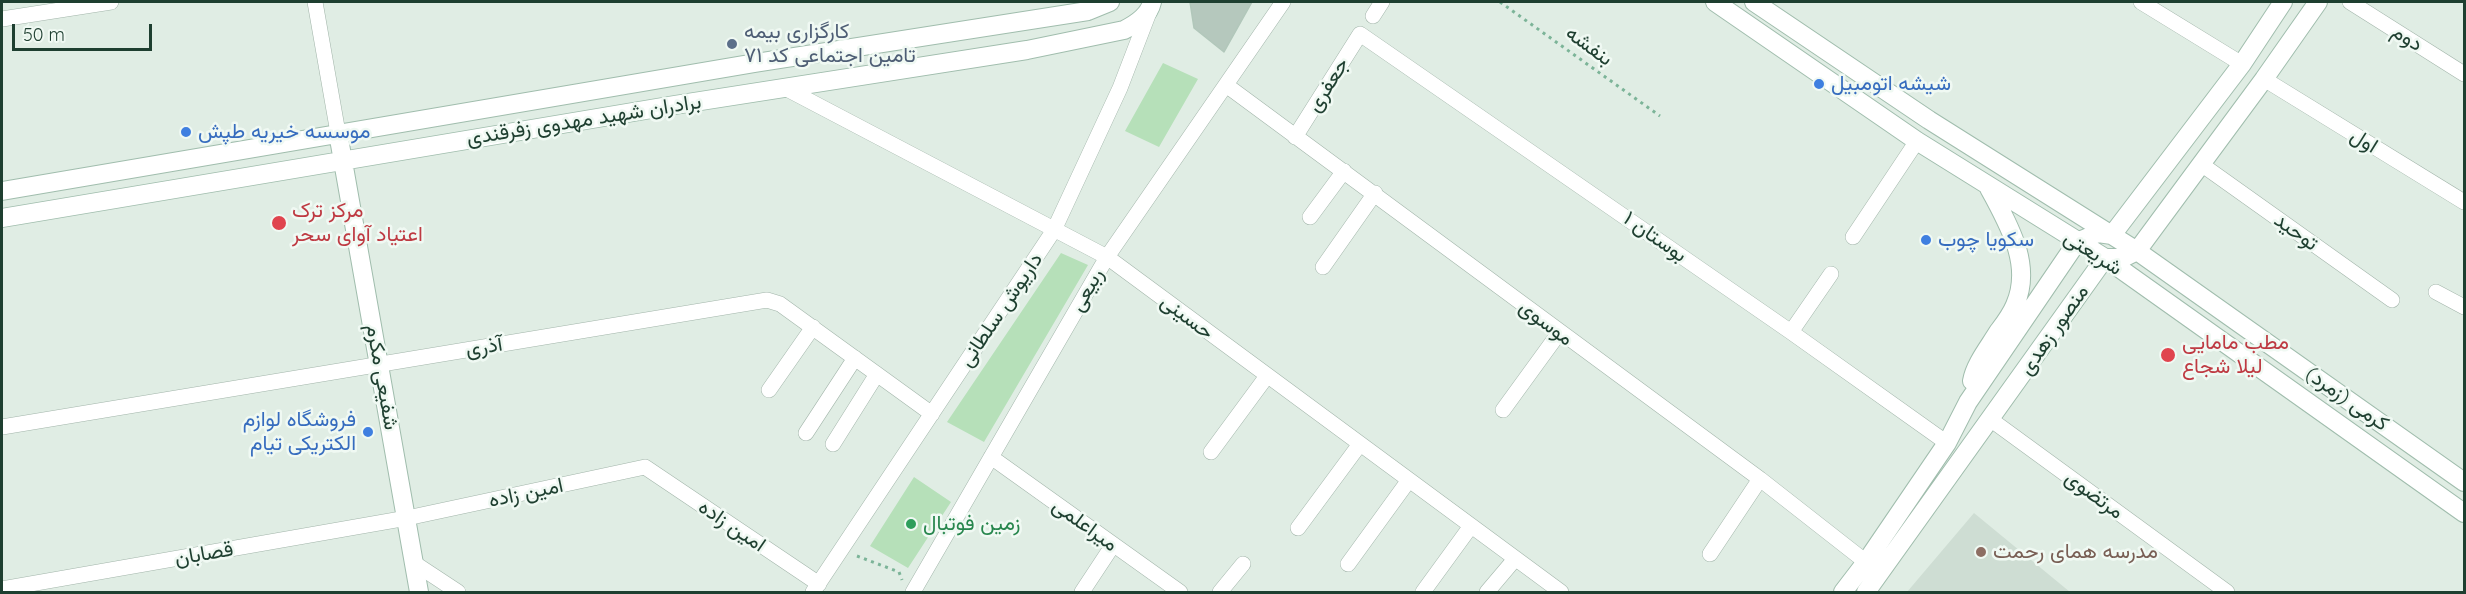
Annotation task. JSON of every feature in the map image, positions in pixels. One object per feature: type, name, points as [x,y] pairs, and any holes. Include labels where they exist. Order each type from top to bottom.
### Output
[{"type":"main road","name":"برادران شهید مهدوی زفرقندی","points":[[2,191],[755,63],[1088,11],[1110,2]]},
{"type":"main road","name":"شریعتی","points":[[1715,2],[1917,141],[2104,258],[2464,513]]},
{"type":"main road","name":"شریعتی","points":[[1754,2],[1929,120],[2112,235]]},
{"type":"main road","points":[[2077,242],[2098,233],[2112,235],[2242,64],[2283,2]]},
{"type":"main road","points":[[2104,258],[2123,258],[2137,251],[2318,2]]},
{"type":"main road","name":"برادران شهید مهدوی زفرقندی","points":[[2,218],[1027,50],[1124,30],[1138,24],[1152,4]]},
{"type":"main road","points":[[755,63],[785,88]]},
{"type":"main road","points":[[2242,64],[2264,79]]},
{"type":"main road","name":"شفیعی مکرم","points":[[338,133],[419,592]]},
{"type":"main road","points":[[1968,402],[1973,375],[2016,305],[2022,276],[2019,252],[1988,187]]},
{"type":"main road","name":"کرمی (زمرد)","points":[[2112,235],[2464,482]]},
{"type":"main road","name":"منصور زهدی","points":[[1843,592],[1947,443],[1968,402],[2077,242]]},
{"type":"main road","name":"منصور زهدی","points":[[1866,592],[2104,258]]},
{"type":"street","points":[[2,19],[111,2]]},
{"type":"street","points":[[315,2],[338,133]]},
{"type":"street","name":"ربیعی","points":[[908,587],[991,457],[1107,257],[1283,2]]},
{"type":"street","points":[[1373,16],[1382,2]]},
{"type":"street","points":[[2141,2],[2242,64]]},
{"type":"street","name":"دوم","points":[[2350,2],[2464,74]]},
{"type":"street","name":"داریوش سلطانی","points":[[816,588],[1054,230],[1120,88],[1152,4]]},
{"type":"street","name":"جعفری","points":[[1295,137],[1360,34]]},
{"type":"street","name":"بوستان ۱","points":[[1360,34],[1791,332],[1947,443]]},
{"type":"street","name":"اول","points":[[2264,79],[2464,202]]},
{"type":"street","name":"موسوی","points":[[1226,85],[1375,193],[1559,333],[1760,479],[1866,562]]},
{"type":"street","name":"حسینی","points":[[785,88],[1107,257],[1561,592]]},
{"type":"street","points":[[1853,237],[1917,141]]},
{"type":"street","name":"توحید","points":[[2201,164],[2392,300]]},
{"type":"street","points":[[1311,217],[1344,171]]},
{"type":"street","points":[[1323,267],[1375,193]]},
{"type":"street","points":[[1791,332],[1831,274]]},
{"type":"street","points":[[2436,292],[2464,307]]},
{"type":"street","name":"آذری","points":[[2,427],[767,300],[780,304],[932,414]]},
{"type":"street","points":[[770,390],[813,327]]},
{"type":"street","points":[[1503,410],[1559,333]]},
{"type":"street","points":[[806,433],[855,358]]},
{"type":"street","points":[[833,444],[877,374]]},
{"type":"street","points":[[1211,452],[1267,376]]},
{"type":"street","name":"مرتضوی","points":[[1990,419],[2227,592]]},
{"type":"street","points":[[1298,528],[1360,444]]},
{"type":"street","name":"میراعلمی","points":[[991,457],[1180,592]]},
{"type":"street","name":"امين زاده","points":[[407,518],[645,467]]},
{"type":"street","name":"امین زاده","points":[[645,467],[816,588]]},
{"type":"street","points":[[1710,554],[1760,479]]},
{"type":"street","points":[[1348,564],[1409,480]]},
{"type":"street","name":"قصابان","points":[[2,589],[407,518]]},
{"type":"street","points":[[1423,592],[1471,526]]},
{"type":"street","points":[[1082,592],[1113,544]]},
{"type":"street","points":[[1487,592],[1515,559]]},
{"type":"street","points":[[414,563],[458,592]]},
{"type":"street","points":[[1220,592],[1243,564]]},
{"type":"path","name":"بنفشه","points":[[1500,2],[1660,116]]},
{"type":"path","points":[[841,550],[899,572],[908,587]]},
{"type":"shaded area","name":"مدرسه همای رحمت","points":[[1974,513],[2070,592],[1907,592]]},
{"type":"green space","points":[[1163,63],[1198,79],[1159,147],[1125,131]]},
{"type":"green space","points":[[1061,253],[1088,265],[984,442],[947,422]]},
{"type":"green space","name":"زمین فوتبال","points":[[914,477],[951,502],[908,568],[870,546]]},
{"type":"building","points":[[1190,2],[1252,2],[1224,52],[1194,28]]},
{"type":"place","name":"کارگزاری بیمه تامین اجتماعی کد ۷۱","points":[[732,44]]},
{"type":"place","name":"شیشه اتومبیل","points":[[1819,84]]},
{"type":"place","name":"موسسه خیریه طپش","points":[[186,132]]},
{"type":"place","name":"مرکز ترک اعتیاد آوای سحر","points":[[279,223]]},
{"type":"place","name":"سکویا چوب","points":[[1926,240]]},
{"type":"place","name":"مطب مامایی لیلا شجاع","points":[[2168,355]]},
{"type":"place","name":"فروشگاه لوازم الکتریکی تیام","points":[[368,432]]},
{"type":"place","name":"زمین فوتبال","points":[[911,524]]},
{"type":"place","name":"مدرسه همای رحمت","points":[[1981,552]]}]
